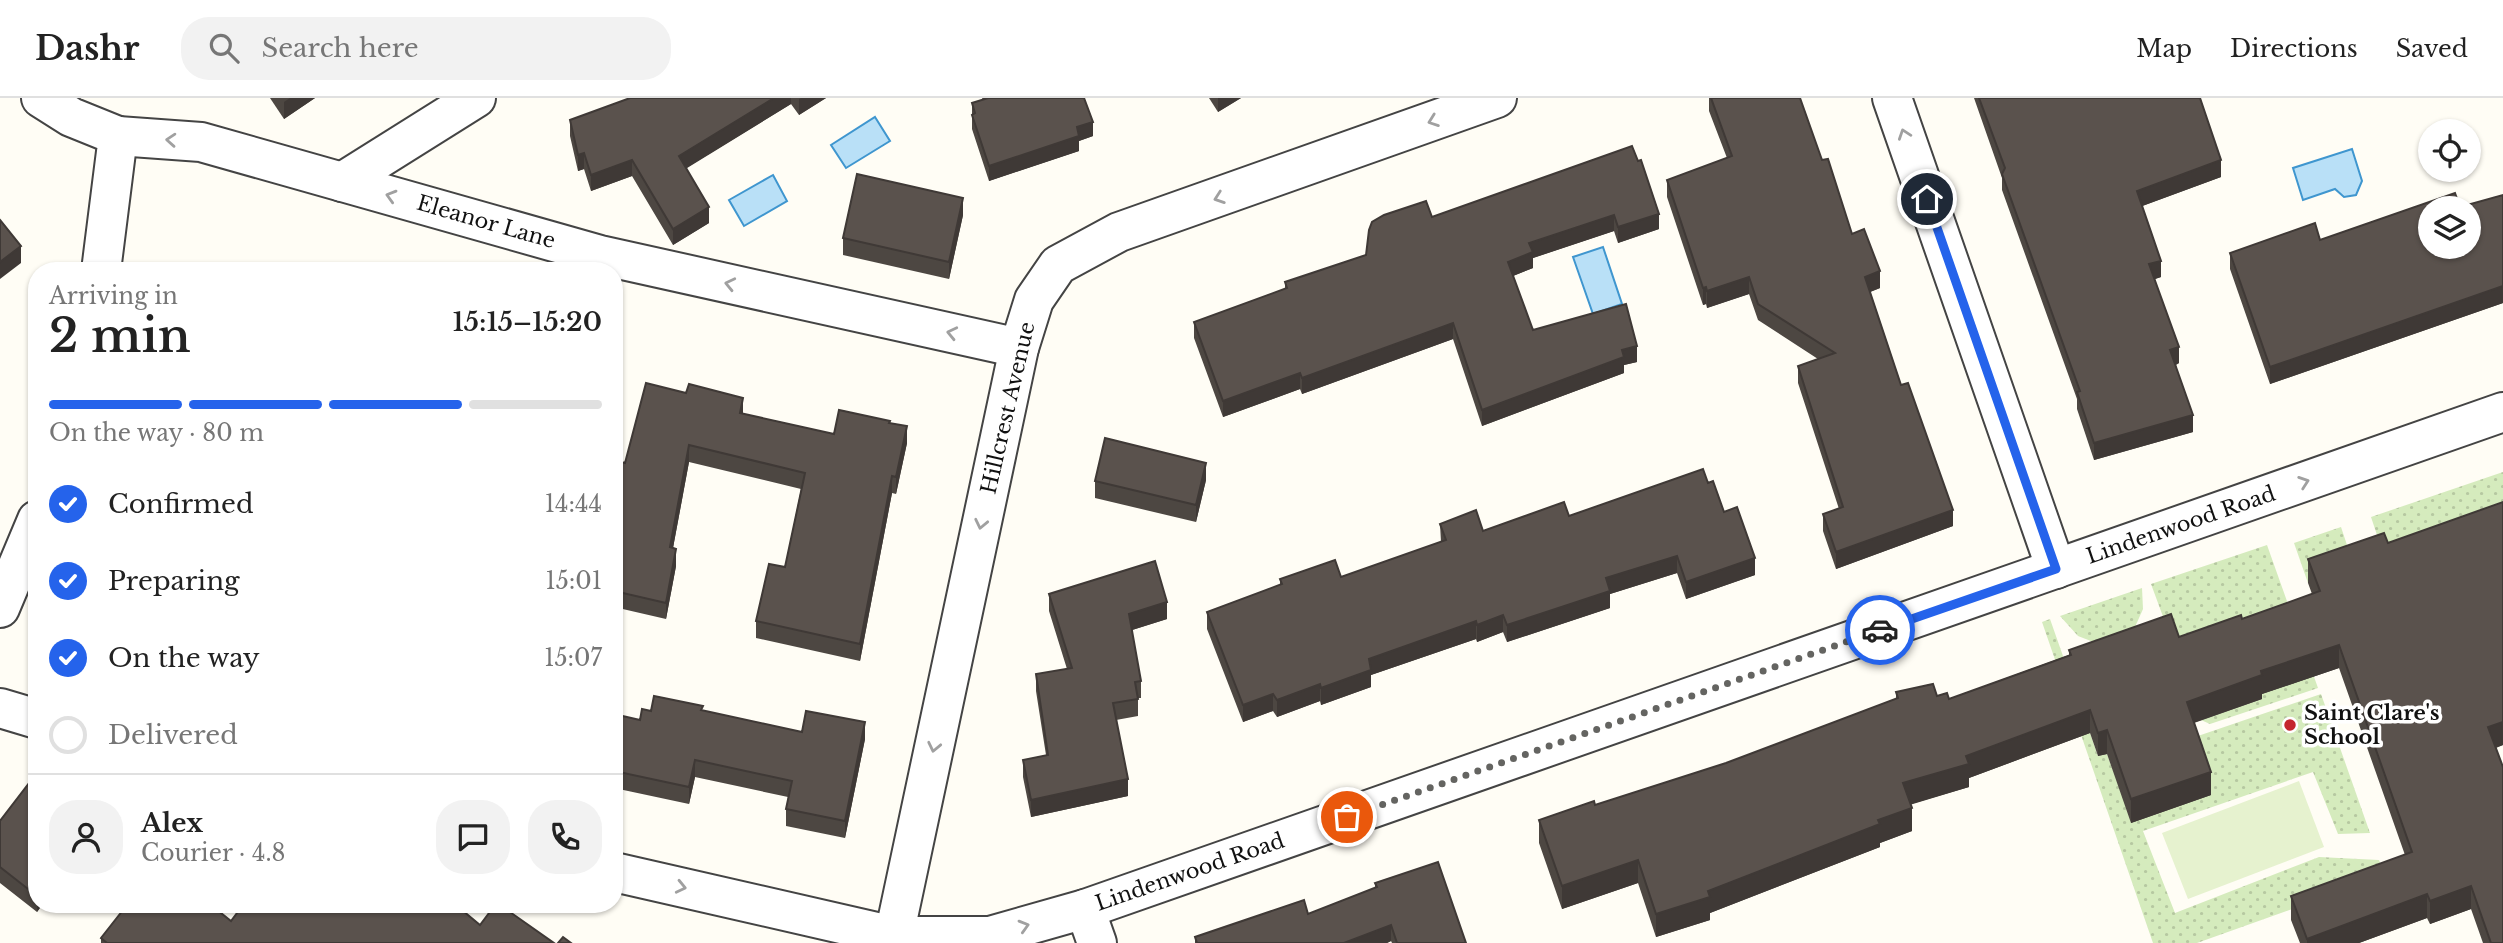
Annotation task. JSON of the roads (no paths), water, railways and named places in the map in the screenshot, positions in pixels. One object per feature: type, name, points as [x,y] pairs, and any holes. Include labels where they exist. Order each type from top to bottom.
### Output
[{"type":"street","name":"Eleanor Lane","points":[[41,98],[71,117],[118,136],[201,142],[342,182],[595,262]]},
{"type":"street","points":[[342,182],[476,98]]},
{"type":"street","name":"Hillcrest Avenue","points":[[894,936],[1019,348],[1034,300],[1058,265],[1119,232],[1497,98]]},
{"type":"street","points":[[1892,98],[2056,569]]},
{"type":"street","points":[[102,262],[118,136]]},
{"type":"street","name":"Eleanor Lane","points":[[623,268],[1019,348]]},
{"type":"street","name":"Lindenwood Road","points":[[623,874],[894,936],[990,936],[1091,926],[2056,569],[2503,412]]},
{"type":"street","points":[[0,608],[28,541]]},
{"type":"street","points":[[0,708],[28,716]]},
{"type":"water","points":[[875,117],[890,141],[846,168],[831,145]]},
{"type":"water","points":[[2352,149],[2362,181],[2356,195],[2344,197],[2335,189],[2303,200],[2293,168]]},
{"type":"water","points":[[773,175],[787,201],[744,226],[729,200]]},
{"type":"water","points":[[1603,247],[1622,304],[1593,314],[1573,257]]},
{"type":"place","name":"Saint Clare's School","points":[[2290,725]]}]
